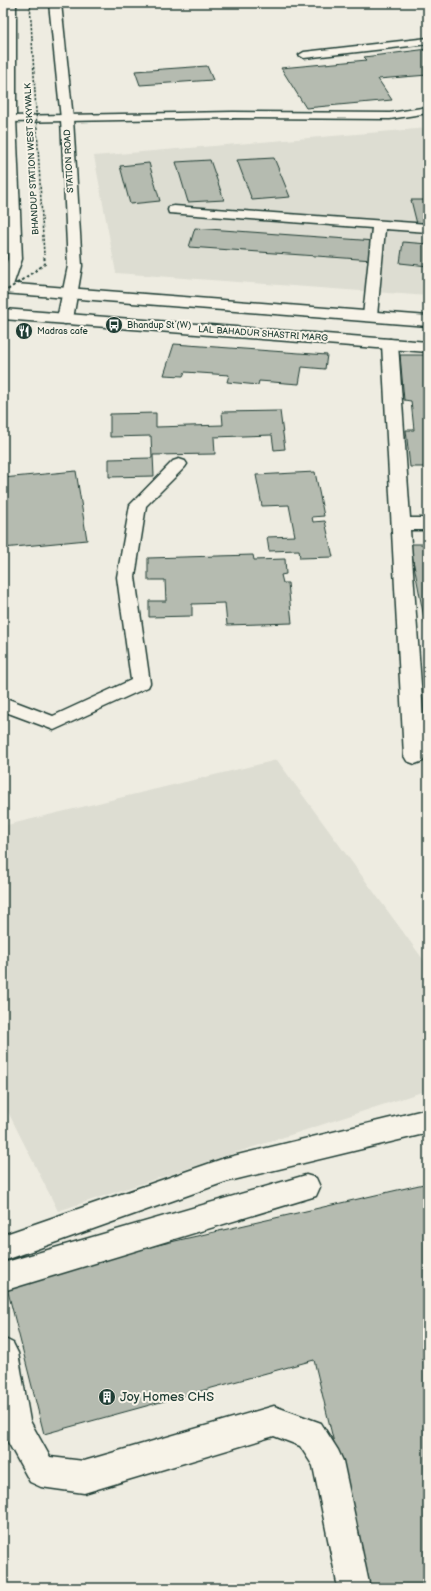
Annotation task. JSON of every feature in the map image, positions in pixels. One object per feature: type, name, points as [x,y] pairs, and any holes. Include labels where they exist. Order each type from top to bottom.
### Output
[{"type":"street","points":[[10,3],[9,262],[3,290],[428,321]]},
{"type":"street","name":"STATION ROAD","points":[[55,3],[67,119],[75,266],[65,319]]},
{"type":"street","name":"LAL BAHADUR SHASTRI MARG","points":[[3,314],[428,347]]},
{"type":"street","points":[[390,344],[401,524],[419,747]]},
{"type":"street","points":[[401,524],[428,524]]},
{"type":"street","points":[[3,1248],[225,1170],[428,1121]]},
{"type":"street","points":[[3,1277],[306,1187]]},
{"type":"street","points":[[3,1354],[14,1425],[41,1471],[84,1477],[274,1421],[310,1434],[327,1461],[354,1588]]},
{"type":"lane","points":[[304,55],[428,41]]},
{"type":"lane","points":[[10,119],[233,115],[390,116],[428,110]]},
{"type":"lane","points":[[174,210],[379,226],[428,228]]},
{"type":"lane","points":[[370,316],[379,226]]},
{"type":"lane","points":[[3,704],[54,723],[141,683],[126,577],[138,505],[179,464]]},
{"type":"path","name":"BHANDUP STATION WEST SKYWALK","points":[[3,290],[45,264],[30,3]]},
{"type":"shaded area","points":[[428,128],[428,296],[116,273],[94,156]]},
{"type":"shaded area","points":[[277,760],[428,966],[428,1090],[58,1211],[3,1102],[3,826]]},
{"type":"building","points":[[428,49],[428,75],[378,79],[392,100],[306,108],[281,68],[367,60],[364,57]]},
{"type":"building","points":[[207,66],[213,80],[140,85],[135,71]]},
{"type":"building","points":[[274,158],[290,197],[252,200],[237,160]]},
{"type":"building","points":[[210,160],[224,200],[188,202],[176,162]]},
{"type":"building","points":[[149,163],[160,201],[130,204],[120,166]]},
{"type":"building","points":[[411,200],[428,200],[428,224],[417,224]]},
{"type":"building","points":[[195,228],[375,241],[373,260],[189,247]]},
{"type":"building","points":[[403,242],[428,244],[428,266],[400,263]]},
{"type":"building","points":[[174,344],[327,355],[325,369],[302,367],[299,384],[259,381],[258,385],[227,382],[229,375],[185,372],[183,376],[164,375]]},
{"type":"building","points":[[400,355],[428,355],[428,467],[410,467],[406,430],[414,430],[411,401],[404,400]]},
{"type":"building","points":[[280,411],[285,449],[274,450],[272,435],[214,437],[215,454],[153,455],[154,476],[109,477],[109,459],[152,458],[151,436],[110,437],[110,414],[156,413],[156,427],[223,425],[222,412]]},
{"type":"building","points":[[76,471],[87,540],[3,548],[3,478]]},
{"type":"building","points":[[315,472],[324,516],[312,517],[313,522],[325,521],[333,557],[300,558],[299,550],[269,551],[267,537],[295,536],[289,505],[262,506],[256,475]]},
{"type":"building","points":[[410,544],[428,544],[428,639]]},
{"type":"building","points":[[253,555],[254,560],[285,559],[286,574],[281,575],[283,583],[288,583],[292,623],[227,625],[225,603],[192,604],[192,616],[149,617],[149,601],[166,601],[165,580],[148,580],[148,558]]},
{"type":"building","name":"Joy Homes CHS","points":[[428,1183],[428,1588],[369,1588],[314,1360],[44,1434],[5,1280]]},
{"type":"place","name":"Bhandup St (W)","points":[[114,325]]},
{"type":"place","name":"Madras cafe","points":[[24,331]]},
{"type":"place","name":"Joy Homes CHS","points":[[107,1397]]}]
